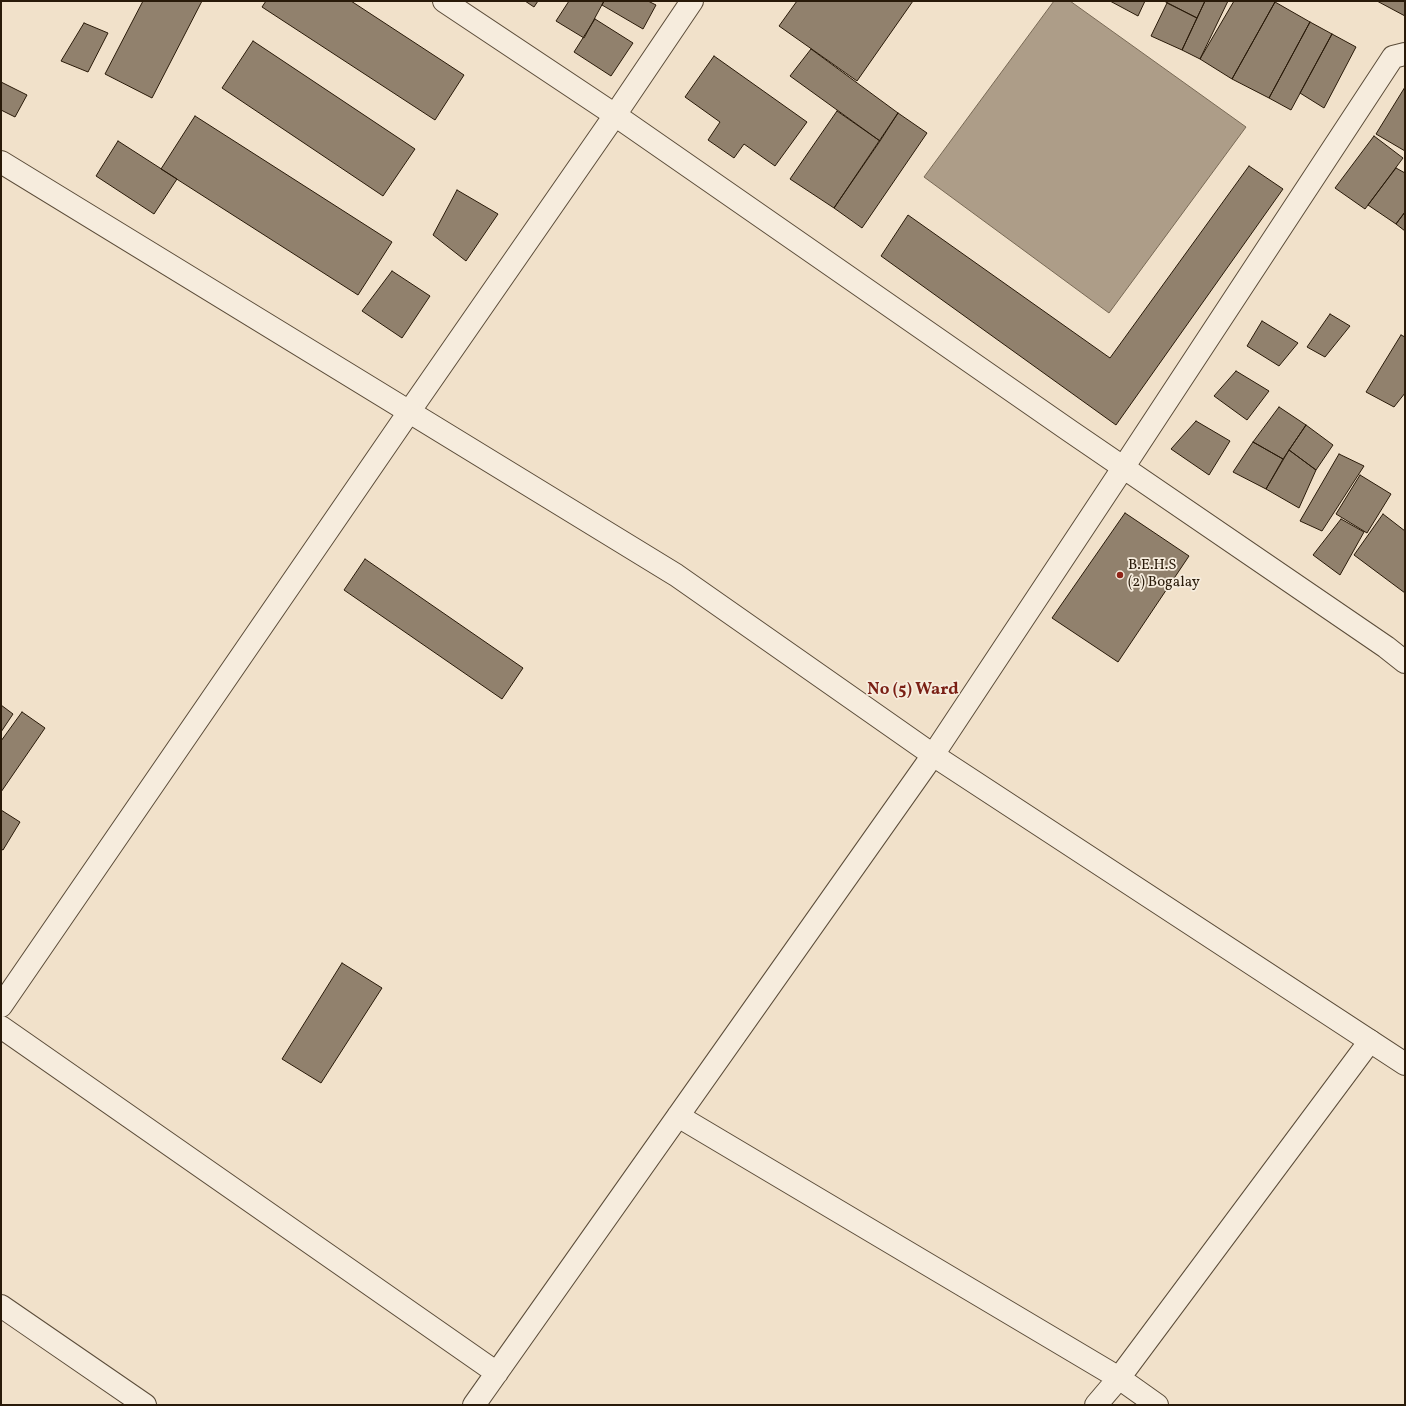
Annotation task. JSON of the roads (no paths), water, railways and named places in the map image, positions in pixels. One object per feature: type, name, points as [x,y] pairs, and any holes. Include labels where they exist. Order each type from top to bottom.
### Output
[{"type":"street","points":[[444,1],[615,115],[1124,468],[1386,647],[1405,662]]},
{"type":"street","points":[[1,1006],[692,1]]},
{"type":"street","points":[[474,1405],[933,755],[1124,468],[1393,57],[1405,54]]},
{"type":"street","points":[[1,162],[676,574],[933,755],[1405,1064]]},
{"type":"street","points":[[1,1027],[497,1373]]},
{"type":"street","points":[[1096,1405],[1119,1378],[1370,1041]]},
{"type":"street","points":[[678,1116],[1119,1378],[1157,1405]]},
{"type":"street","points":[[1,1306],[145,1405]]},
{"type":"place","name":"B.E.H.S (2) Bogalay","points":[[1120,575]]},
{"type":"district","name":"No (5) Ward","points":[[913,691]]}]
